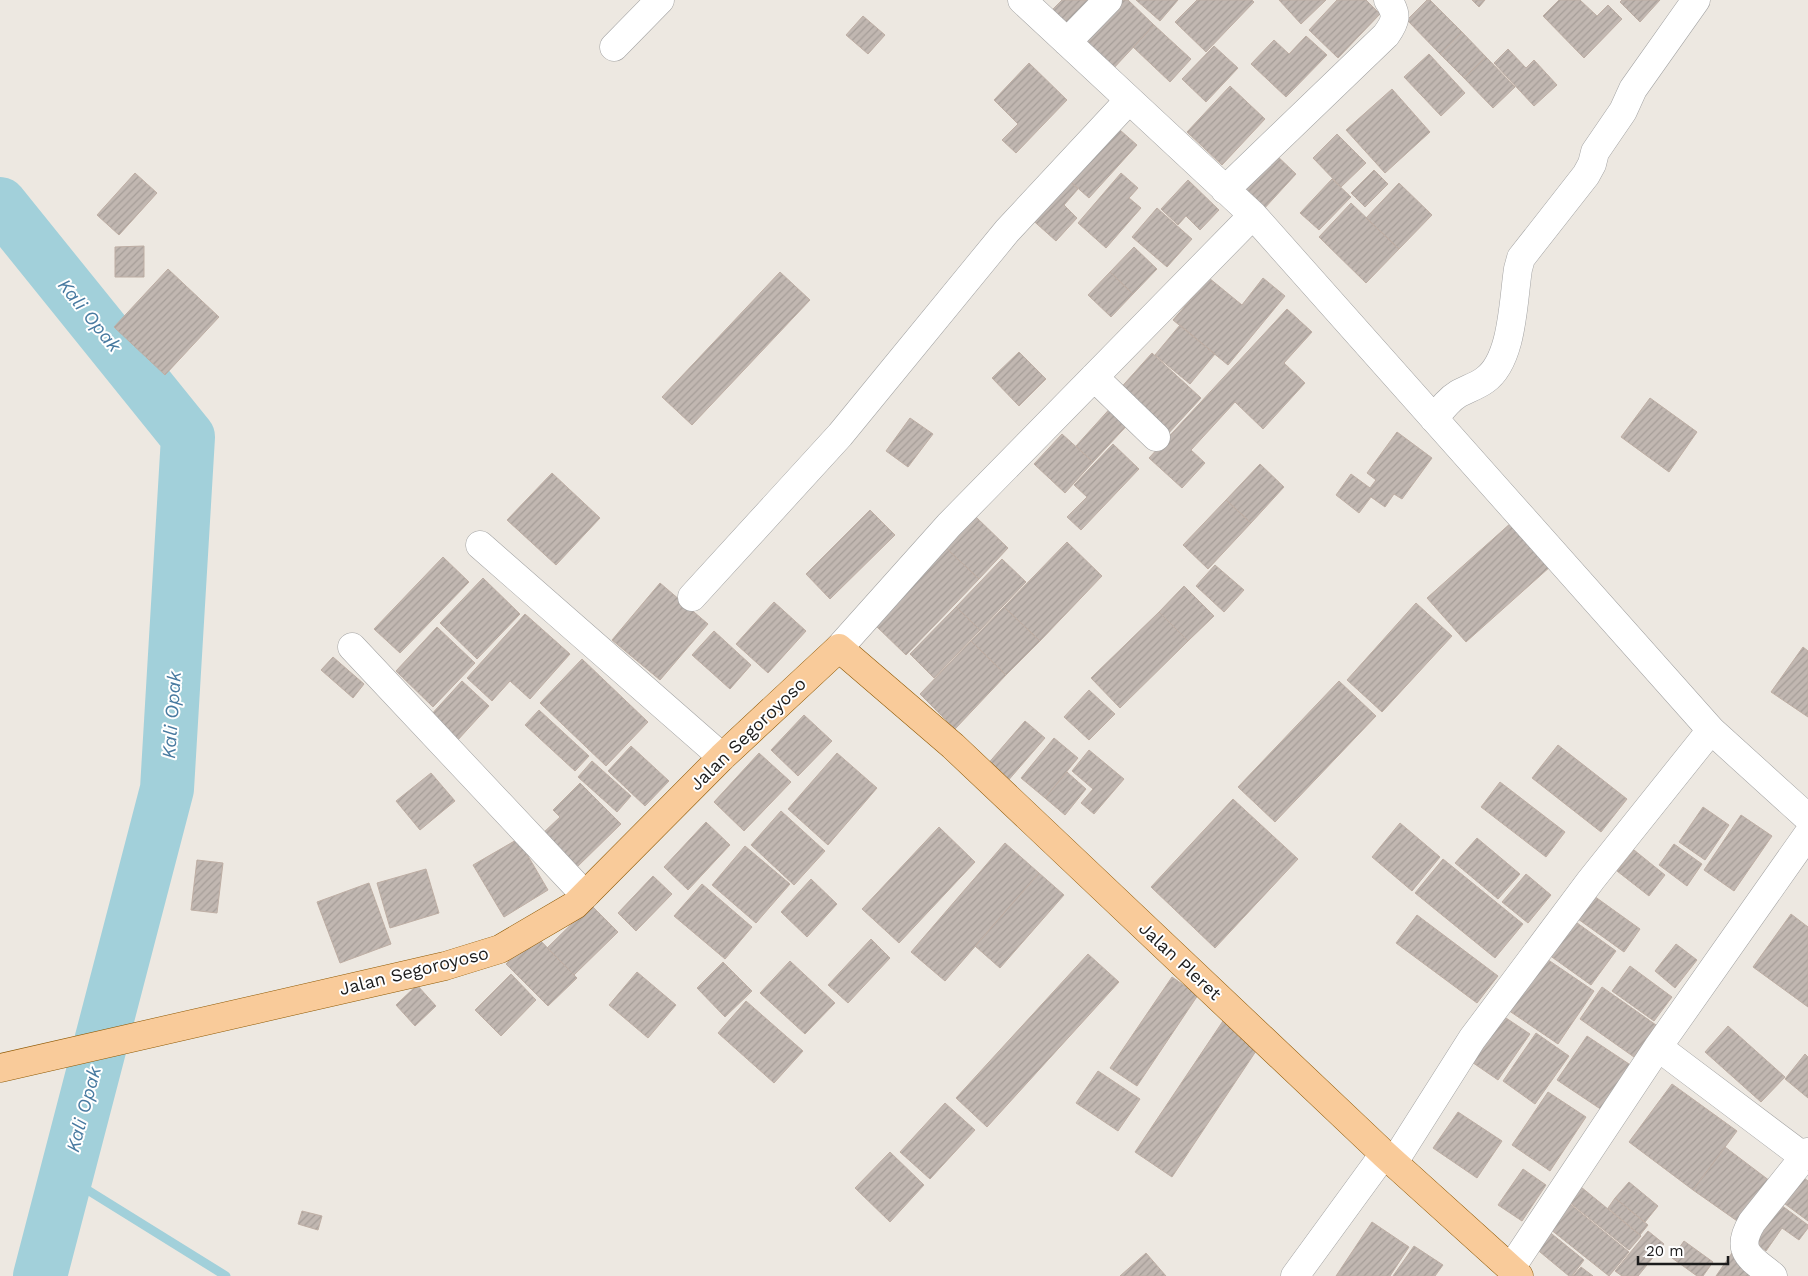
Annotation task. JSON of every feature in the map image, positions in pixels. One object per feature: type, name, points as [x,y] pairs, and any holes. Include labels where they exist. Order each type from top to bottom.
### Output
[{"type":"main road","name":"Jalan Segoroyoso","points":[[0,1068],[445,966],[500,949],[575,905],[722,757],[839,648]]},
{"type":"main road","name":"Jalan Pleret","points":[[839,648],[953,746],[1389,1158],[1515,1272]]},
{"type":"street","points":[[614,47],[660,0]]},
{"type":"street","points":[[1022,0],[1253,215],[1711,730],[1808,818]]},
{"type":"street","points":[[1067,42],[1108,0]]},
{"type":"street","points":[[1225,190],[1386,35],[1393,25],[1395,16],[1388,0]]},
{"type":"street","points":[[1434,419],[1449,401],[1485,381],[1495,371],[1507,347],[1521,258],[1586,175],[1592,164],[1595,152],[1623,111],[1633,89],[1696,0]]},
{"type":"street","points":[[692,597],[840,436],[1007,232],[1129,100]]},
{"type":"street","points":[[839,648],[950,525],[1253,215]]},
{"type":"street","points":[[1094,377],[1156,436]]},
{"type":"street","points":[[480,545],[722,757]]},
{"type":"street","points":[[352,647],[585,895]]},
{"type":"street","points":[[1295,1276],[1389,1158],[1472,1039],[1591,880],[1711,730]]},
{"type":"street","points":[[1515,1272],[1658,1047],[1808,834]]},
{"type":"street","points":[[1658,1047],[1806,1155],[1752,1222],[1746,1233],[1744,1244],[1747,1254],[1773,1276]]},
{"type":"building","points":[[1062,0],[1102,0],[1072,31],[1051,11]]},
{"type":"building","points":[[1116,0],[1128,0],[1154,25],[1112,70],[1080,39]]},
{"type":"building","points":[[1136,0],[1178,0],[1160,21]]},
{"type":"building","points":[[1197,0],[1252,0],[1254,2],[1206,52],[1175,22]]},
{"type":"building","points":[[1279,0],[1326,0],[1301,24]]},
{"type":"building","points":[[1337,0],[1366,0],[1380,14],[1338,58],[1309,30]]},
{"type":"building","points":[[1427,0],[1430,0],[1462,32],[1440,54],[1407,20]]},
{"type":"building","points":[[1472,0],[1485,0],[1479,7]]},
{"type":"building","points":[[1559,0],[1580,0],[1597,16],[1608,5],[1622,19],[1584,58],[1543,16]]},
{"type":"building","points":[[1622,0],[1660,0],[1640,22],[1620,2]]},
{"type":"building","points":[[863,16],[885,35],[868,54],[846,35]]},
{"type":"building","points":[[1154,25],[1191,59],[1170,82],[1133,47]]},
{"type":"building","points":[[1462,32],[1486,57],[1464,78],[1440,54]]},
{"type":"building","points":[[1306,36],[1327,55],[1286,97],[1251,64],[1274,40],[1289,54]]},
{"type":"building","points":[[1214,46],[1238,68],[1206,102],[1182,79]]},
{"type":"building","points":[[1508,49],[1526,68],[1534,60],[1557,85],[1534,106],[1494,63]]},
{"type":"building","points":[[1429,54],[1465,93],[1441,116],[1404,77]]},
{"type":"building","points":[[1486,57],[1515,87],[1493,108],[1464,78]]},
{"type":"building","points":[[1029,63],[1067,100],[1016,153],[1002,140],[1018,124],[994,100]]},
{"type":"building","points":[[1230,86],[1265,119],[1222,165],[1187,132]]},
{"type":"building","points":[[1392,89],[1430,132],[1385,173],[1346,130]]},
{"type":"building","points":[[1112,123],[1137,145],[1089,198],[1064,176]]},
{"type":"building","points":[[1337,134],[1366,163],[1341,187],[1313,158]]},
{"type":"building","points":[[1273,152],[1296,174],[1262,211],[1238,188]]},
{"type":"building","points":[[1374,170],[1388,184],[1365,207],[1351,193]]},
{"type":"building","points":[[135,173],[157,193],[119,235],[97,215]]},
{"type":"building","points":[[1121,173],[1138,188],[1129,198],[1141,208],[1106,248],[1078,223]]},
{"type":"building","points":[[1064,176],[1078,189],[1064,205],[1077,218],[1056,241],[1028,216]]},
{"type":"building","points":[[1332,179],[1351,197],[1319,230],[1300,213]]},
{"type":"building","points":[[1188,180],[1219,210],[1200,230],[1186,216],[1178,225],[1161,209]]},
{"type":"building","points":[[1399,183],[1432,215],[1399,249],[1366,218]]},
{"type":"building","points":[[1351,203],[1399,249],[1366,283],[1319,237]]},
{"type":"building","points":[[1157,208],[1192,239],[1167,267],[1132,237]]},
{"type":"building","points":[[144,246],[144,277],[115,277],[115,247]]},
{"type":"building","points":[[1134,247],[1157,269],[1133,294],[1110,272]]},
{"type":"building","points":[[168,269],[219,317],[165,375],[114,327]]},
{"type":"building","points":[[780,272],[810,300],[692,425],[662,397]]},
{"type":"building","points":[[1110,272],[1133,294],[1111,317],[1088,295]]},
{"type":"building","points":[[1209,278],[1242,305],[1263,278],[1285,296],[1228,365],[1173,320]]},
{"type":"building","points":[[1287,309],[1312,332],[1284,363],[1305,383],[1263,429],[1235,402],[1191,450],[1205,463],[1182,488],[1149,458]]},
{"type":"building","points":[[1180,325],[1215,354],[1190,384],[1155,355]]},
{"type":"building","points":[[1019,352],[1046,379],[1019,406],[992,378]]},
{"type":"building","points":[[1152,353],[1201,398],[1166,436],[1117,392]]},
{"type":"building","points":[[1650,398],[1697,432],[1669,472],[1621,437]]},
{"type":"building","points":[[1115,403],[1133,419],[1093,462],[1076,446]]},
{"type":"building","points":[[910,418],[933,434],[908,467],[886,451]]},
{"type":"building","points":[[1397,432],[1432,458],[1402,499],[1394,494],[1385,507],[1371,497],[1359,513],[1336,495],[1351,474],[1370,488],[1376,480],[1367,473]]},
{"type":"building","points":[[1062,434],[1093,462],[1065,493],[1034,464]]},
{"type":"building","points":[[1113,444],[1139,469],[1081,530],[1067,517],[1087,497],[1074,485]]},
{"type":"building","points":[[1260,464],[1284,487],[1251,523],[1226,500]]},
{"type":"building","points":[[552,473],[600,518],[556,565],[507,520]]},
{"type":"building","points":[[1226,500],[1251,523],[1208,569],[1183,545]]},
{"type":"building","points":[[870,510],[895,535],[830,599],[806,574]]},
{"type":"building","points":[[976,517],[1008,548],[979,579],[946,548]]},
{"type":"building","points":[[1512,522],[1551,566],[1466,642],[1427,598]]},
{"type":"building","points":[[1067,542],[1102,576],[1040,641],[1004,607]]},
{"type":"building","points":[[946,548],[979,579],[906,655],[874,624]]},
{"type":"building","points":[[443,557],[469,582],[400,653],[374,629]]},
{"type":"building","points":[[1002,559],[1026,582],[980,630],[956,607]]},
{"type":"building","points":[[1215,565],[1244,590],[1224,612],[1196,586]]},
{"type":"building","points":[[483,578],[520,614],[477,659],[440,623]]},
{"type":"building","points":[[660,583],[708,624],[660,680],[612,640]]},
{"type":"building","points":[[1184,586],[1214,616],[1188,641],[1159,612]]},
{"type":"building","points":[[774,602],[806,631],[768,673],[736,644]]},
{"type":"building","points":[[1416,603],[1452,636],[1382,712],[1347,680]]},
{"type":"building","points":[[956,607],[980,630],[934,678],[910,654]]},
{"type":"building","points":[[1004,607],[1040,641],[1006,675],[971,641]]},
{"type":"building","points":[[1159,612],[1188,641],[1120,708],[1091,678]]},
{"type":"building","points":[[525,614],[570,654],[530,699],[510,681],[492,701],[467,678]]},
{"type":"building","points":[[437,627],[475,663],[433,707],[396,671]]},
{"type":"building","points":[[714,631],[751,665],[730,689],[692,655]]},
{"type":"building","points":[[971,641],[1006,675],[955,729],[920,694]]},
{"type":"building","points":[[1803,647],[1808,651],[1808,717],[1771,692]]},
{"type":"building","points":[[333,657],[364,684],[353,698],[321,670]]},
{"type":"building","points":[[582,659],[648,722],[606,766],[540,703]]},
{"type":"building","points":[[462,681],[489,706],[456,742],[429,717]]},
{"type":"building","points":[[1339,681],[1376,716],[1275,822],[1238,787]]},
{"type":"building","points":[[1089,690],[1115,714],[1089,740],[1064,717]]},
{"type":"building","points":[[539,710],[589,756],[575,771],[525,725]]},
{"type":"building","points":[[804,715],[832,741],[798,776],[771,750]]},
{"type":"building","points":[[1025,721],[1045,738],[1006,783],[986,766]]},
{"type":"building","points":[[1054,738],[1078,758],[1045,798],[1021,778]]},
{"type":"building","points":[[1558,745],[1627,799],[1601,832],[1532,778]]},
{"type":"building","points":[[631,746],[669,781],[645,806],[608,771]]},
{"type":"building","points":[[1089,750],[1124,779],[1094,814],[1081,803],[1093,789],[1072,771]]},
{"type":"building","points":[[759,753],[791,782],[744,831],[714,802]]},
{"type":"building","points":[[837,753],[877,788],[828,845],[788,809]]},
{"type":"building","points":[[592,761],[631,796],[617,812],[578,777]]},
{"type":"building","points":[[1067,772],[1086,789],[1065,815],[1045,798]]},
{"type":"building","points":[[431,773],[455,801],[420,830],[396,801]]},
{"type":"building","points":[[1500,782],[1565,832],[1546,857],[1481,807]]},
{"type":"building","points":[[580,783],[621,824],[576,868],[542,834],[560,817],[553,810]]},
{"type":"building","points":[[1233,799],[1298,859],[1215,948],[1151,887]]},
{"type":"building","points":[[1703,807],[1729,825],[1705,860],[1679,842]]},
{"type":"building","points":[[781,811],[825,851],[794,885],[751,845]]},
{"type":"building","points":[[1741,815],[1772,836],[1734,891],[1704,870]]},
{"type":"building","points":[[706,822],[730,845],[688,890],[664,867]]},
{"type":"building","points":[[1400,823],[1440,857],[1412,891],[1372,857]]},
{"type":"building","points":[[939,827],[975,862],[899,943],[862,909]]},
{"type":"building","points":[[1477,838],[1520,874],[1498,899],[1455,863]]},
{"type":"building","points":[[518,839],[548,890],[504,917],[473,865]]},
{"type":"building","points":[[1005,843],[1039,873],[945,981],[911,952]]},
{"type":"building","points":[[1674,844],[1702,864],[1687,886],[1659,865]]},
{"type":"building","points":[[745,846],[790,884],[756,923],[712,885]]},
{"type":"building","points":[[1634,850],[1665,875],[1649,896],[1617,871]]},
{"type":"building","points":[[1443,859],[1523,924],[1495,958],[1415,893]]},
{"type":"building","points":[[197,860],[223,863],[217,913],[191,910]]},
{"type":"building","points":[[426,869],[439,913],[390,928],[377,883]]},
{"type":"building","points":[[1039,873],[1064,895],[1000,968],[975,946]]},
{"type":"building","points":[[1526,874],[1551,895],[1528,923],[1502,902]]},
{"type":"building","points":[[653,876],[672,894],[636,931],[618,913]]},
{"type":"building","points":[[811,879],[837,904],[807,937],[781,912]]},
{"type":"building","points":[[369,883],[391,944],[340,963],[317,902]]},
{"type":"building","points":[[702,884],[752,927],[725,959],[674,916]]},
{"type":"building","points":[[1594,896],[1640,929],[1624,952],[1578,919]]},
{"type":"building","points":[[591,905],[618,932],[574,975],[547,948]]},
{"type":"building","points":[[1791,914],[1808,927],[1808,1007],[1753,967]]},
{"type":"building","points":[[1417,915],[1498,976],[1477,1003],[1396,943]]},
{"type":"building","points":[[1573,920],[1616,951],[1591,985],[1549,955]]},
{"type":"building","points":[[535,935],[577,978],[548,1006],[506,964]]},
{"type":"building","points":[[871,939],[890,958],[848,1003],[828,985]]},
{"type":"building","points":[[1676,944],[1697,960],[1675,988],[1655,971]]},
{"type":"building","points":[[1088,954],[1119,982],[987,1127],[956,1098]]},
{"type":"building","points":[[1541,955],[1594,991],[1558,1044],[1505,1008]]},
{"type":"building","points":[[790,961],[835,1003],[805,1034],[760,993]]},
{"type":"building","points":[[723,962],[752,991],[725,1017],[697,988]]},
{"type":"building","points":[[1630,966],[1672,997],[1654,1021],[1612,991]]},
{"type":"building","points":[[637,972],[676,1005],[648,1038],[609,1005]]},
{"type":"building","points":[[511,974],[536,1000],[501,1036],[475,1010]]},
{"type":"building","points":[[1172,977],[1198,995],[1137,1086],[1110,1068]]},
{"type":"building","points":[[417,985],[436,1006],[415,1026],[396,1005]]},
{"type":"building","points":[[1602,987],[1656,1025],[1634,1057],[1580,1019]]},
{"type":"building","points":[[746,1001],[803,1051],[774,1083],[718,1033]]},
{"type":"building","points":[[1497,1012],[1530,1034],[1498,1080],[1466,1058]]},
{"type":"building","points":[[1223,1021],[1260,1045],[1172,1177],[1135,1152]]},
{"type":"building","points":[[1728,1026],[1785,1077],[1761,1102],[1705,1052]]},
{"type":"building","points":[[1536,1033],[1569,1056],[1535,1104],[1503,1081]]},
{"type":"building","points":[[1587,1036],[1632,1066],[1602,1110],[1557,1080]]},
{"type":"building","points":[[1805,1054],[1808,1057],[1808,1098],[1785,1079]]},
{"type":"building","points":[[1098,1071],[1140,1099],[1118,1131],[1076,1103]]},
{"type":"building","points":[[1672,1084],[1737,1131],[1693,1190],[1629,1142]]},
{"type":"building","points":[[1548,1092],[1586,1117],[1550,1171],[1512,1145]]},
{"type":"building","points":[[945,1103],[975,1130],[930,1179],[900,1152]]},
{"type":"building","points":[[1458,1112],[1502,1141],[1477,1178],[1433,1148]]},
{"type":"building","points":[[1725,1147],[1770,1181],[1740,1223],[1693,1190]]},
{"type":"building","points":[[890,1152],[924,1185],[890,1222],[855,1188]]},
{"type":"building","points":[[1523,1169],[1546,1185],[1522,1221],[1498,1205]]},
{"type":"building","points":[[1800,1175],[1808,1181],[1808,1221],[1781,1201]]},
{"type":"building","points":[[1629,1182],[1658,1206],[1645,1222],[1615,1198]]},
{"type":"building","points":[[1581,1187],[1641,1236],[1629,1250],[1569,1202]]},
{"type":"building","points":[[1615,1198],[1648,1225],[1640,1235],[1608,1208]]},
{"type":"building","points":[[1777,1202],[1808,1225],[1808,1228],[1799,1240],[1782,1228],[1766,1251],[1751,1239]]},
{"type":"building","points":[[1570,1204],[1629,1252],[1609,1276],[1550,1229]]},
{"type":"building","points":[[302,1211],[322,1216],[318,1230],[298,1224]]},
{"type":"building","points":[[1372,1222],[1409,1247],[1390,1276],[1336,1276]]},
{"type":"building","points":[[1547,1230],[1584,1260],[1572,1276],[1569,1276],[1534,1247]]},
{"type":"building","points":[[1648,1231],[1664,1244],[1638,1276],[1622,1276],[1615,1271]]},
{"type":"building","points":[[1684,1241],[1713,1262],[1703,1276],[1697,1276],[1672,1258]]},
{"type":"building","points":[[1414,1246],[1443,1265],[1435,1276],[1393,1276]]},
{"type":"building","points":[[1146,1253],[1166,1276],[1120,1276]]},
{"type":"building","points":[[1732,1253],[1763,1276],[1716,1276]]},
{"type":"building","points":[[1581,1267],[1593,1276],[1573,1276]]},
{"type":"waterway","name":"Kali Opak","points":[[0,204],[188,437],[167,789],[40,1276]]},
{"type":"waterway","points":[[65,1176],[226,1276]]}]
